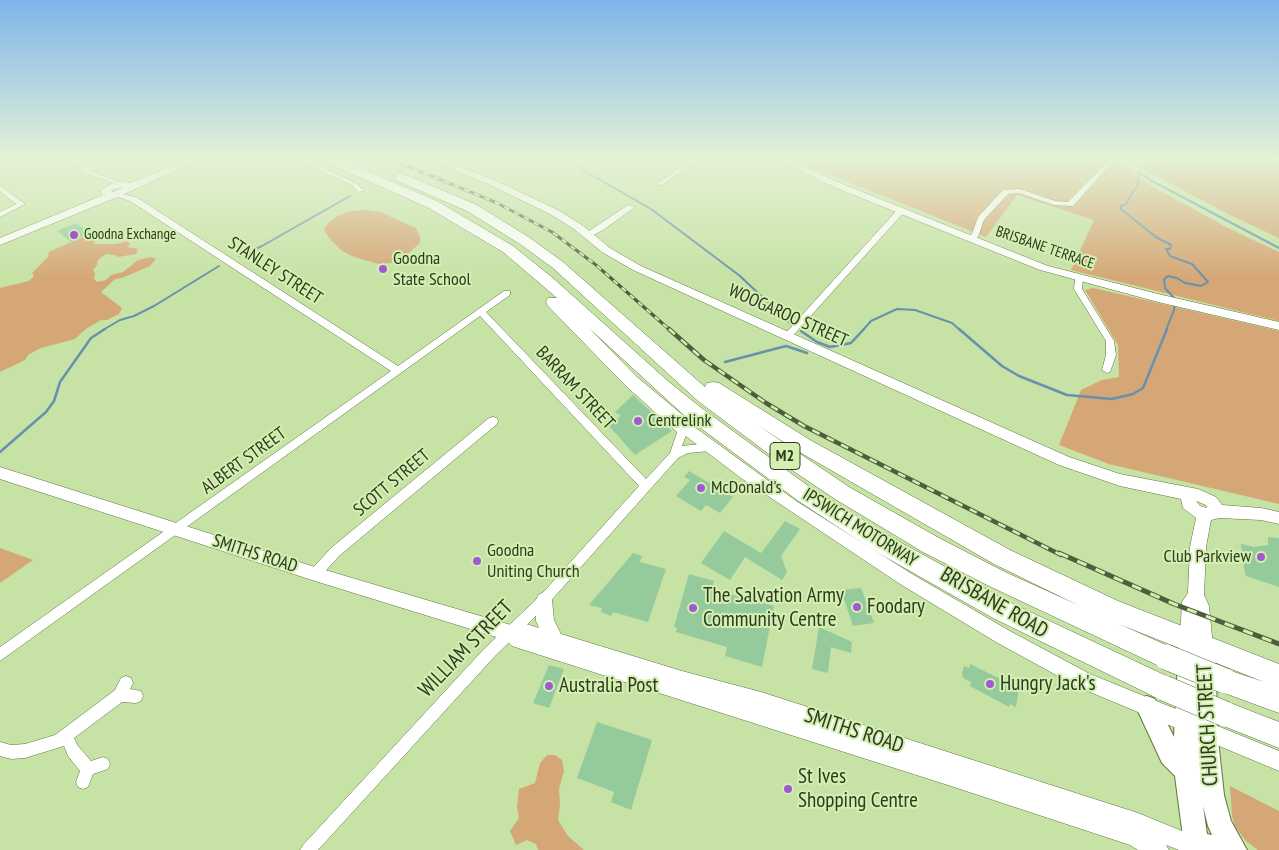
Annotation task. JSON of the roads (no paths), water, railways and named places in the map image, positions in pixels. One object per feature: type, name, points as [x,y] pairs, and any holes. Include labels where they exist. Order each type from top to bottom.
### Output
[{"type":"highway","points":[[409,200],[461,228],[523,273],[631,381],[684,427]]},
{"type":"highway","name":"IPSWICH MOTORWAY","points":[[421,200],[449,213],[508,249],[549,282],[663,387],[693,412],[804,494],[881,543],[1001,610],[1164,688],[1279,735]]},
{"type":"highway","name":"IPSWICH MOTORWAY","points":[[453,200],[511,231],[558,265],[650,350],[704,396],[784,455],[870,510],[931,545],[1023,592],[1166,657],[1279,700]]},
{"type":"highway","points":[[650,350],[666,353],[703,381],[766,423],[1002,557],[1072,592],[1196,644],[1279,676]]},
{"type":"main road","name":"CHURCH STREET","points":[[1196,644],[1196,727],[1214,808],[1220,826],[1235,850]]},
{"type":"main road","points":[[1147,707],[1158,726],[1170,755],[1186,770]]},
{"type":"main road","name":"CHURCH STREET","points":[[1193,846],[1184,736],[1196,727]]},
{"type":"main road","points":[[1193,846],[1222,850]]},
{"type":"street","points":[[0,215],[21,204],[15,200]]},
{"type":"street","points":[[0,242],[95,200]]},
{"type":"street","name":"STANLEY STREET","points":[[134,200],[398,371]]},
{"type":"street","name":"WOOGAROO STREET","points":[[530,200],[565,219],[606,250],[637,268],[787,337],[1071,464],[1190,500],[1195,510],[1210,509]]},
{"type":"street","name":"BRISBANE TERRACE","points":[[874,200],[970,240],[1044,268],[1184,305],[1279,326]]},
{"type":"street","points":[[970,240],[975,235],[981,219],[999,200]]},
{"type":"street","points":[[1045,200],[1054,203],[1070,204],[1074,200]]},
{"type":"street","points":[[587,235],[631,207]]},
{"type":"street","points":[[787,337],[901,211]]},
{"type":"street","points":[[1079,278],[1078,289],[1110,341],[1111,355],[1107,370]]},
{"type":"street","name":"ALBERT STREET","points":[[0,655],[178,530],[507,293]]},
{"type":"street","name":"BARRAM STREET","points":[[480,312],[492,322],[646,486]]},
{"type":"street","name":"SCOTT STREET","points":[[315,574],[335,552],[493,422]]},
{"type":"street","name":"BRISBANE ROAD","points":[[684,427],[791,505],[956,610],[1084,680],[1279,761]]},
{"type":"street","name":"WILLIAM STREET","points":[[308,850],[510,632],[544,600],[674,455],[684,427]]},
{"type":"street","points":[[674,455],[686,449],[709,447]]},
{"type":"street","name":"SMITHS ROAD","points":[[0,473],[315,574],[510,632],[526,632],[682,680],[761,701],[1133,821],[1193,846]]},
{"type":"street","points":[[1210,509],[1261,514],[1279,518]]},
{"type":"street","name":"CHURCH STREET","points":[[1196,644],[1201,606],[1196,596],[1198,547],[1210,509]]},
{"type":"street","points":[[544,600],[545,621],[555,641]]},
{"type":"street","name":"SMITHS ROAD","points":[[510,632],[518,640],[616,672],[954,776],[1135,836],[1158,850]]},
{"type":"street","points":[[0,750],[11,752],[25,751],[47,746],[66,737],[123,689],[136,696]]},
{"type":"street","points":[[66,737],[85,776],[102,764]]},
{"type":"waterway","points":[[239,256],[262,246],[344,200]]},
{"type":"waterway","points":[[635,200],[651,209],[740,276],[793,326]]},
{"type":"waterway","points":[[1128,200],[1126,204],[1121,206],[1121,209],[1156,237],[1171,245],[1170,249],[1166,249],[1170,256],[1192,264],[1208,282],[1201,286],[1185,283],[1177,278],[1168,276],[1164,279],[1165,288],[1175,299],[1174,310],[1166,330]]},
{"type":"waterway","points":[[1187,200],[1279,248]]},
{"type":"waterway","points":[[103,330],[120,320],[134,316],[154,306],[219,266]]},
{"type":"waterway","points":[[863,330],[871,321],[897,309],[915,310],[952,323],[960,330]]},
{"type":"waterway","points":[[0,452],[46,412],[54,401],[60,382],[91,338],[105,329]]},
{"type":"waterway","points":[[801,331],[817,342],[830,347],[851,343],[864,329]]},
{"type":"waterway","points":[[959,329],[1002,366],[1019,376],[1067,395],[1112,399],[1133,394],[1143,388],[1167,329]]},
{"type":"waterway","points":[[725,362],[786,346],[807,353]]},
{"type":"railway","points":[[489,200],[552,232],[596,265],[670,330]]},
{"type":"railway","points":[[669,329],[704,360],[766,403],[804,426],[1061,555]]},
{"type":"railway","points":[[1059,553],[1174,604],[1279,644]]},
{"type":"place","name":"Goodna Exchange","points":[[74,235]]},
{"type":"place","name":"Goodna State School","points":[[383,269]]},
{"type":"place","name":"Centrelink","points":[[638,421]]},
{"type":"place","name":"McDonald's","points":[[701,488]]},
{"type":"place","name":"Club Parkview","points":[[1261,557]]},
{"type":"place","name":"Goodna Uniting Church","points":[[477,561]]},
{"type":"place","name":"Foodary","points":[[857,607]]},
{"type":"place","name":"The Salvation Army Community Centre","points":[[693,608]]},
{"type":"place","name":"Hungry Jack's","points":[[990,684]]},
{"type":"place","name":"Australia Post","points":[[549,686]]},
{"type":"place","name":"St Ives Shopping Centre","points":[[788,789]]}]
